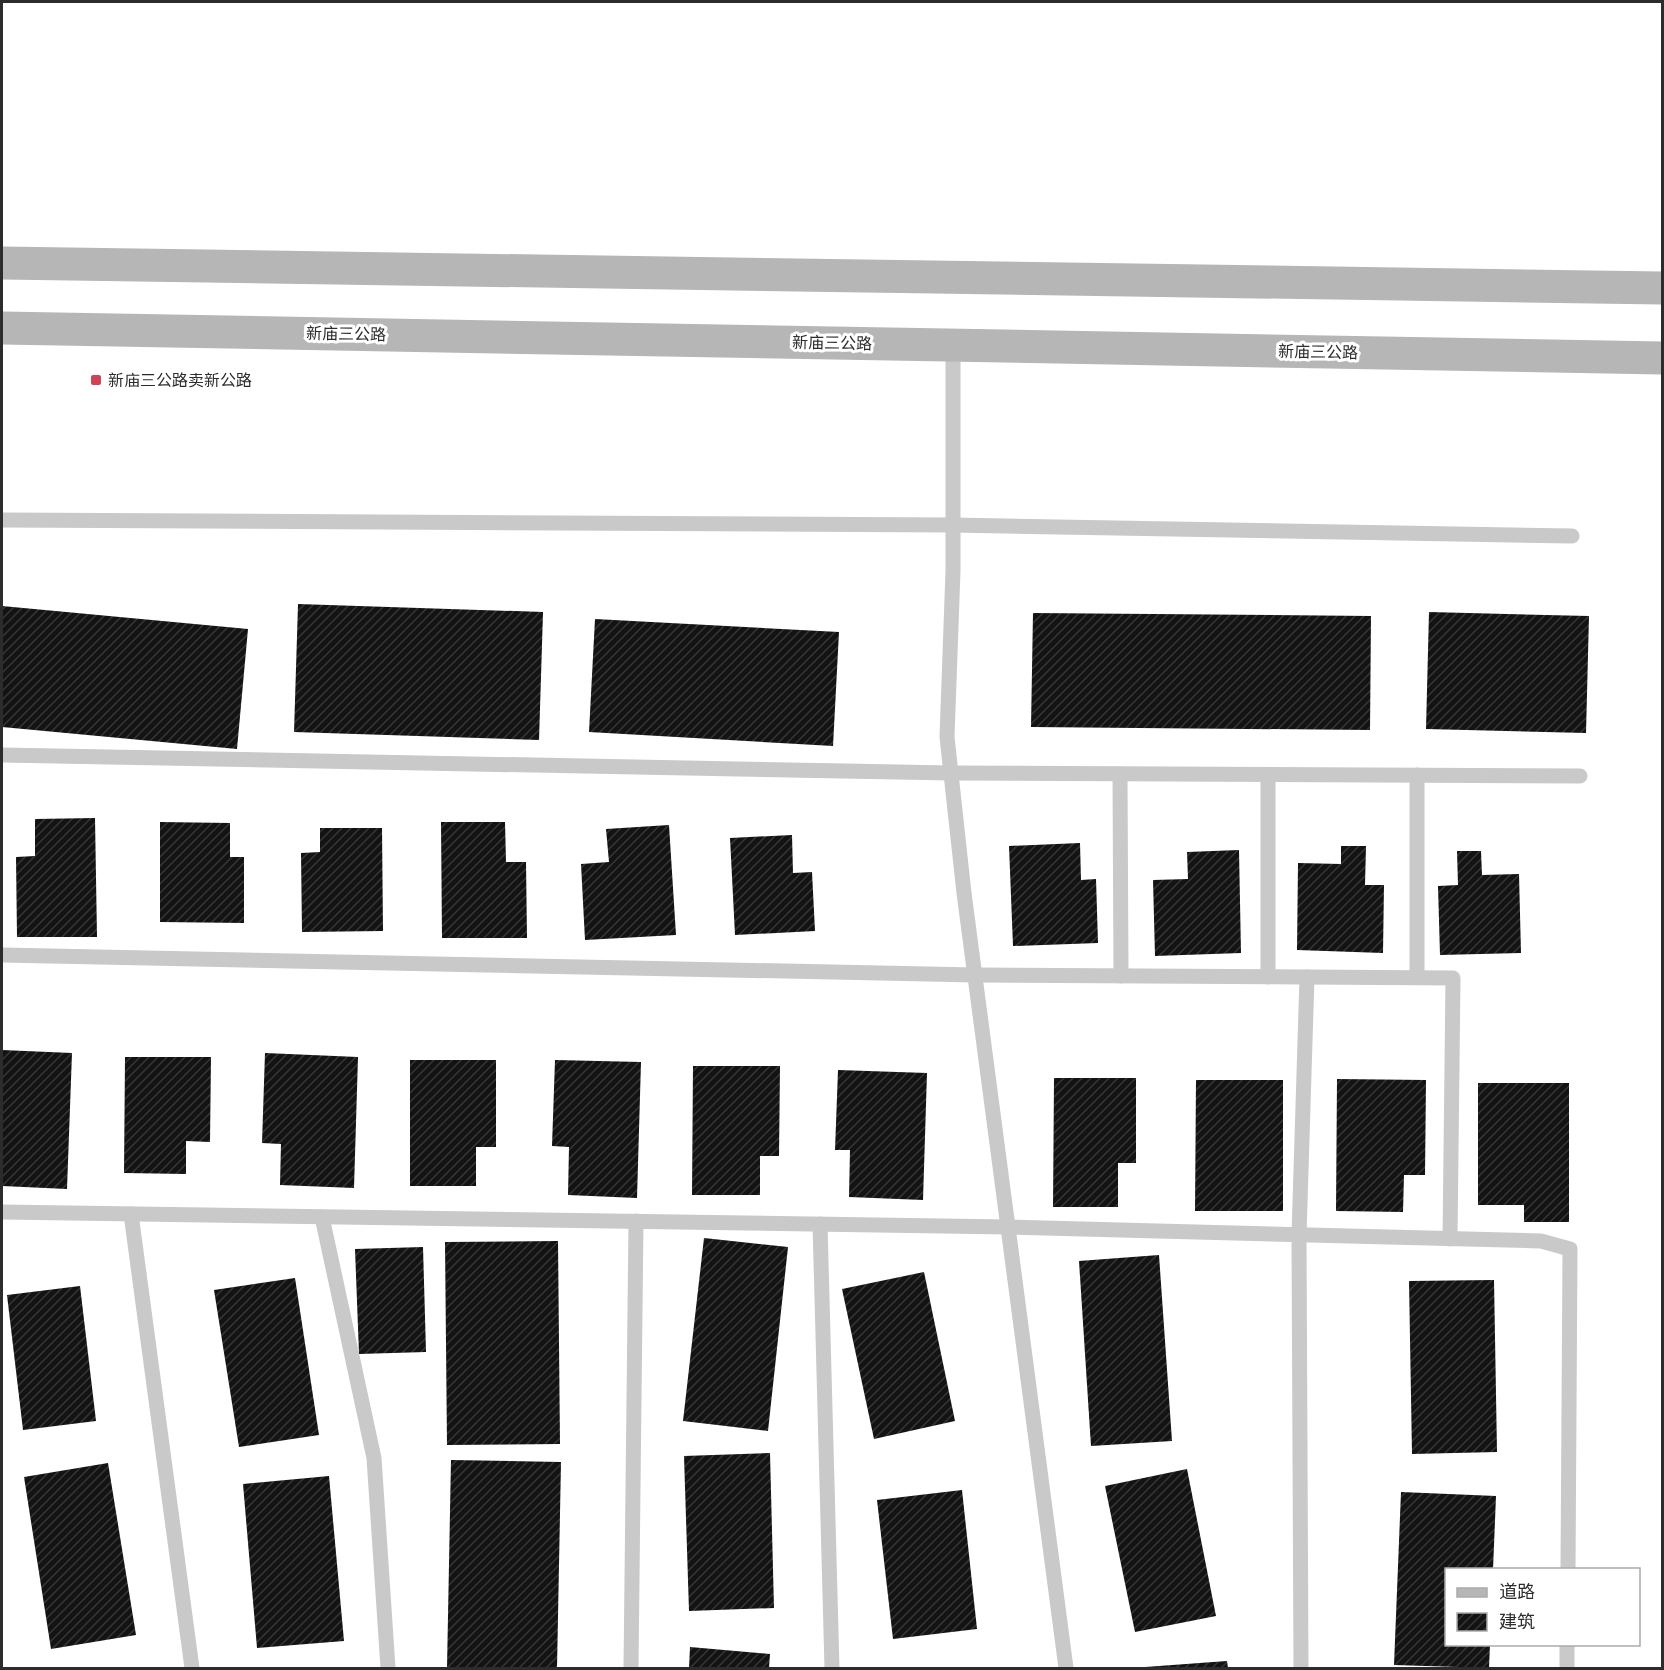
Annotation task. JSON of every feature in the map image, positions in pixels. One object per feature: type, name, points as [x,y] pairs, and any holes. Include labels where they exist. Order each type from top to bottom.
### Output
[{"type":"main road","points":[[2,263],[1662,288]]},
{"type":"main road","name":"新庙三公路","points":[[2,328],[1662,358]]},
{"type":"lane","points":[[953,345],[947,736],[975,975],[1066,1668]]},
{"type":"lane","points":[[2,520],[952,525],[1572,536]]},
{"type":"lane","points":[[2,755],[951,773],[1580,776]]},
{"type":"lane","points":[[1120,774],[1121,976]]},
{"type":"lane","points":[[1268,775],[1268,977]]},
{"type":"lane","points":[[1417,775],[1417,977]]},
{"type":"lane","points":[[2,955],[975,975],[1453,978],[1450,1239]]},
{"type":"lane","points":[[1301,1668],[1299,1235],[1308,977]]},
{"type":"lane","points":[[2,1212],[1008,1227],[1541,1241],[1570,1249],[1568,1568]]},
{"type":"lane","points":[[131,1214],[192,1668]]},
{"type":"lane","points":[[322,1216],[374,1458],[388,1668]]},
{"type":"lane","points":[[631,1668],[636,1221]]},
{"type":"lane","points":[[820,1224],[832,1668]]},
{"type":"lane","points":[[1567,1646],[1567,1668]]},
{"type":"building","points":[[298,604],[543,612],[539,740],[294,732]]},
{"type":"building","points":[[2,606],[248,629],[237,749],[2,727]]},
{"type":"building","points":[[1429,612],[1589,616],[1586,733],[1426,729]]},
{"type":"building","points":[[1033,613],[1371,616],[1370,730],[1031,727]]},
{"type":"building","points":[[595,619],[839,632],[833,746],[589,732]]},
{"type":"building","points":[[95,818],[97,937],[17,937],[16,857],[35,856],[35,819]]},
{"type":"building","points":[[160,822],[230,823],[230,857],[244,857],[244,923],[160,922]]},
{"type":"building","points":[[441,822],[505,822],[506,862],[526,862],[527,938],[442,938]]},
{"type":"building","points":[[669,825],[676,935],[585,940],[581,864],[609,862],[606,829]]},
{"type":"building","points":[[320,828],[382,828],[383,931],[302,932],[301,853],[320,852]]},
{"type":"building","points":[[792,835],[793,873],[812,872],[815,931],[735,935],[730,838]]},
{"type":"building","points":[[1080,843],[1081,880],[1096,879],[1098,943],[1013,946],[1009,846]]},
{"type":"building","points":[[1341,846],[1366,846],[1365,885],[1384,885],[1383,953],[1297,950],[1298,863],[1341,864]]},
{"type":"building","points":[[1239,850],[1241,953],[1155,956],[1153,880],[1188,879],[1187,852]]},
{"type":"building","points":[[1457,851],[1481,851],[1482,875],[1519,874],[1521,953],[1440,955],[1438,886],[1458,885]]},
{"type":"building","points":[[2,1050],[72,1053],[67,1189],[2,1186]]},
{"type":"building","points":[[265,1053],[358,1057],[354,1188],[280,1185],[281,1144],[262,1143]]},
{"type":"building","points":[[125,1057],[211,1057],[210,1142],[186,1141],[186,1174],[124,1173]]},
{"type":"building","points":[[410,1060],[496,1060],[496,1147],[476,1147],[476,1186],[410,1186]]},
{"type":"building","points":[[555,1060],[641,1062],[637,1198],[568,1195],[569,1147],[552,1146]]},
{"type":"building","points":[[693,1066],[780,1066],[779,1156],[760,1156],[760,1195],[692,1195]]},
{"type":"building","points":[[838,1070],[927,1073],[923,1200],[849,1197],[850,1150],[835,1150]]},
{"type":"building","points":[[1054,1078],[1136,1078],[1136,1163],[1118,1163],[1118,1207],[1053,1207]]},
{"type":"building","points":[[1337,1079],[1426,1080],[1425,1175],[1404,1175],[1403,1212],[1336,1211]]},
{"type":"building","points":[[1196,1080],[1283,1080],[1283,1211],[1195,1211]]},
{"type":"building","points":[[1478,1083],[1569,1083],[1569,1222],[1524,1222],[1524,1205],[1478,1205]]},
{"type":"building","points":[[704,1238],[788,1247],[768,1431],[683,1421]]},
{"type":"building","points":[[558,1241],[560,1444],[447,1445],[445,1242]]},
{"type":"building","points":[[423,1247],[426,1352],[359,1354],[355,1249]]},
{"type":"building","points":[[1159,1255],[1172,1441],[1091,1446],[1079,1261]]},
{"type":"building","points":[[924,1272],[955,1421],[874,1439],[842,1289]]},
{"type":"building","points":[[295,1278],[319,1435],[239,1447],[214,1290]]},
{"type":"building","points":[[1494,1280],[1497,1452],[1412,1454],[1409,1281]]},
{"type":"building","points":[[80,1286],[96,1421],[23,1430],[7,1295]]},
{"type":"building","points":[[770,1453],[774,1608],[689,1611],[684,1456]]},
{"type":"building","points":[[451,1460],[561,1462],[557,1668],[447,1668]]},
{"type":"building","points":[[108,1463],[136,1635],[51,1649],[24,1477]]},
{"type":"building","points":[[1187,1469],[1216,1616],[1135,1632],[1105,1486]]},
{"type":"building","points":[[329,1476],[344,1641],[257,1648],[243,1484]]},
{"type":"building","points":[[962,1490],[977,1629],[893,1639],[877,1500]]},
{"type":"building","points":[[1401,1492],[1496,1496],[1493,1568],[1445,1568],[1445,1646],[1490,1646],[1489,1668],[1394,1665]]},
{"type":"building","points":[[690,1647],[770,1654],[769,1668],[689,1668]]},
{"type":"building","points":[[1227,1661],[1228,1668],[1145,1668],[1145,1667]]},
{"type":"place","name":"新庙三公路卖新公路","points":[[96,380]]}]
